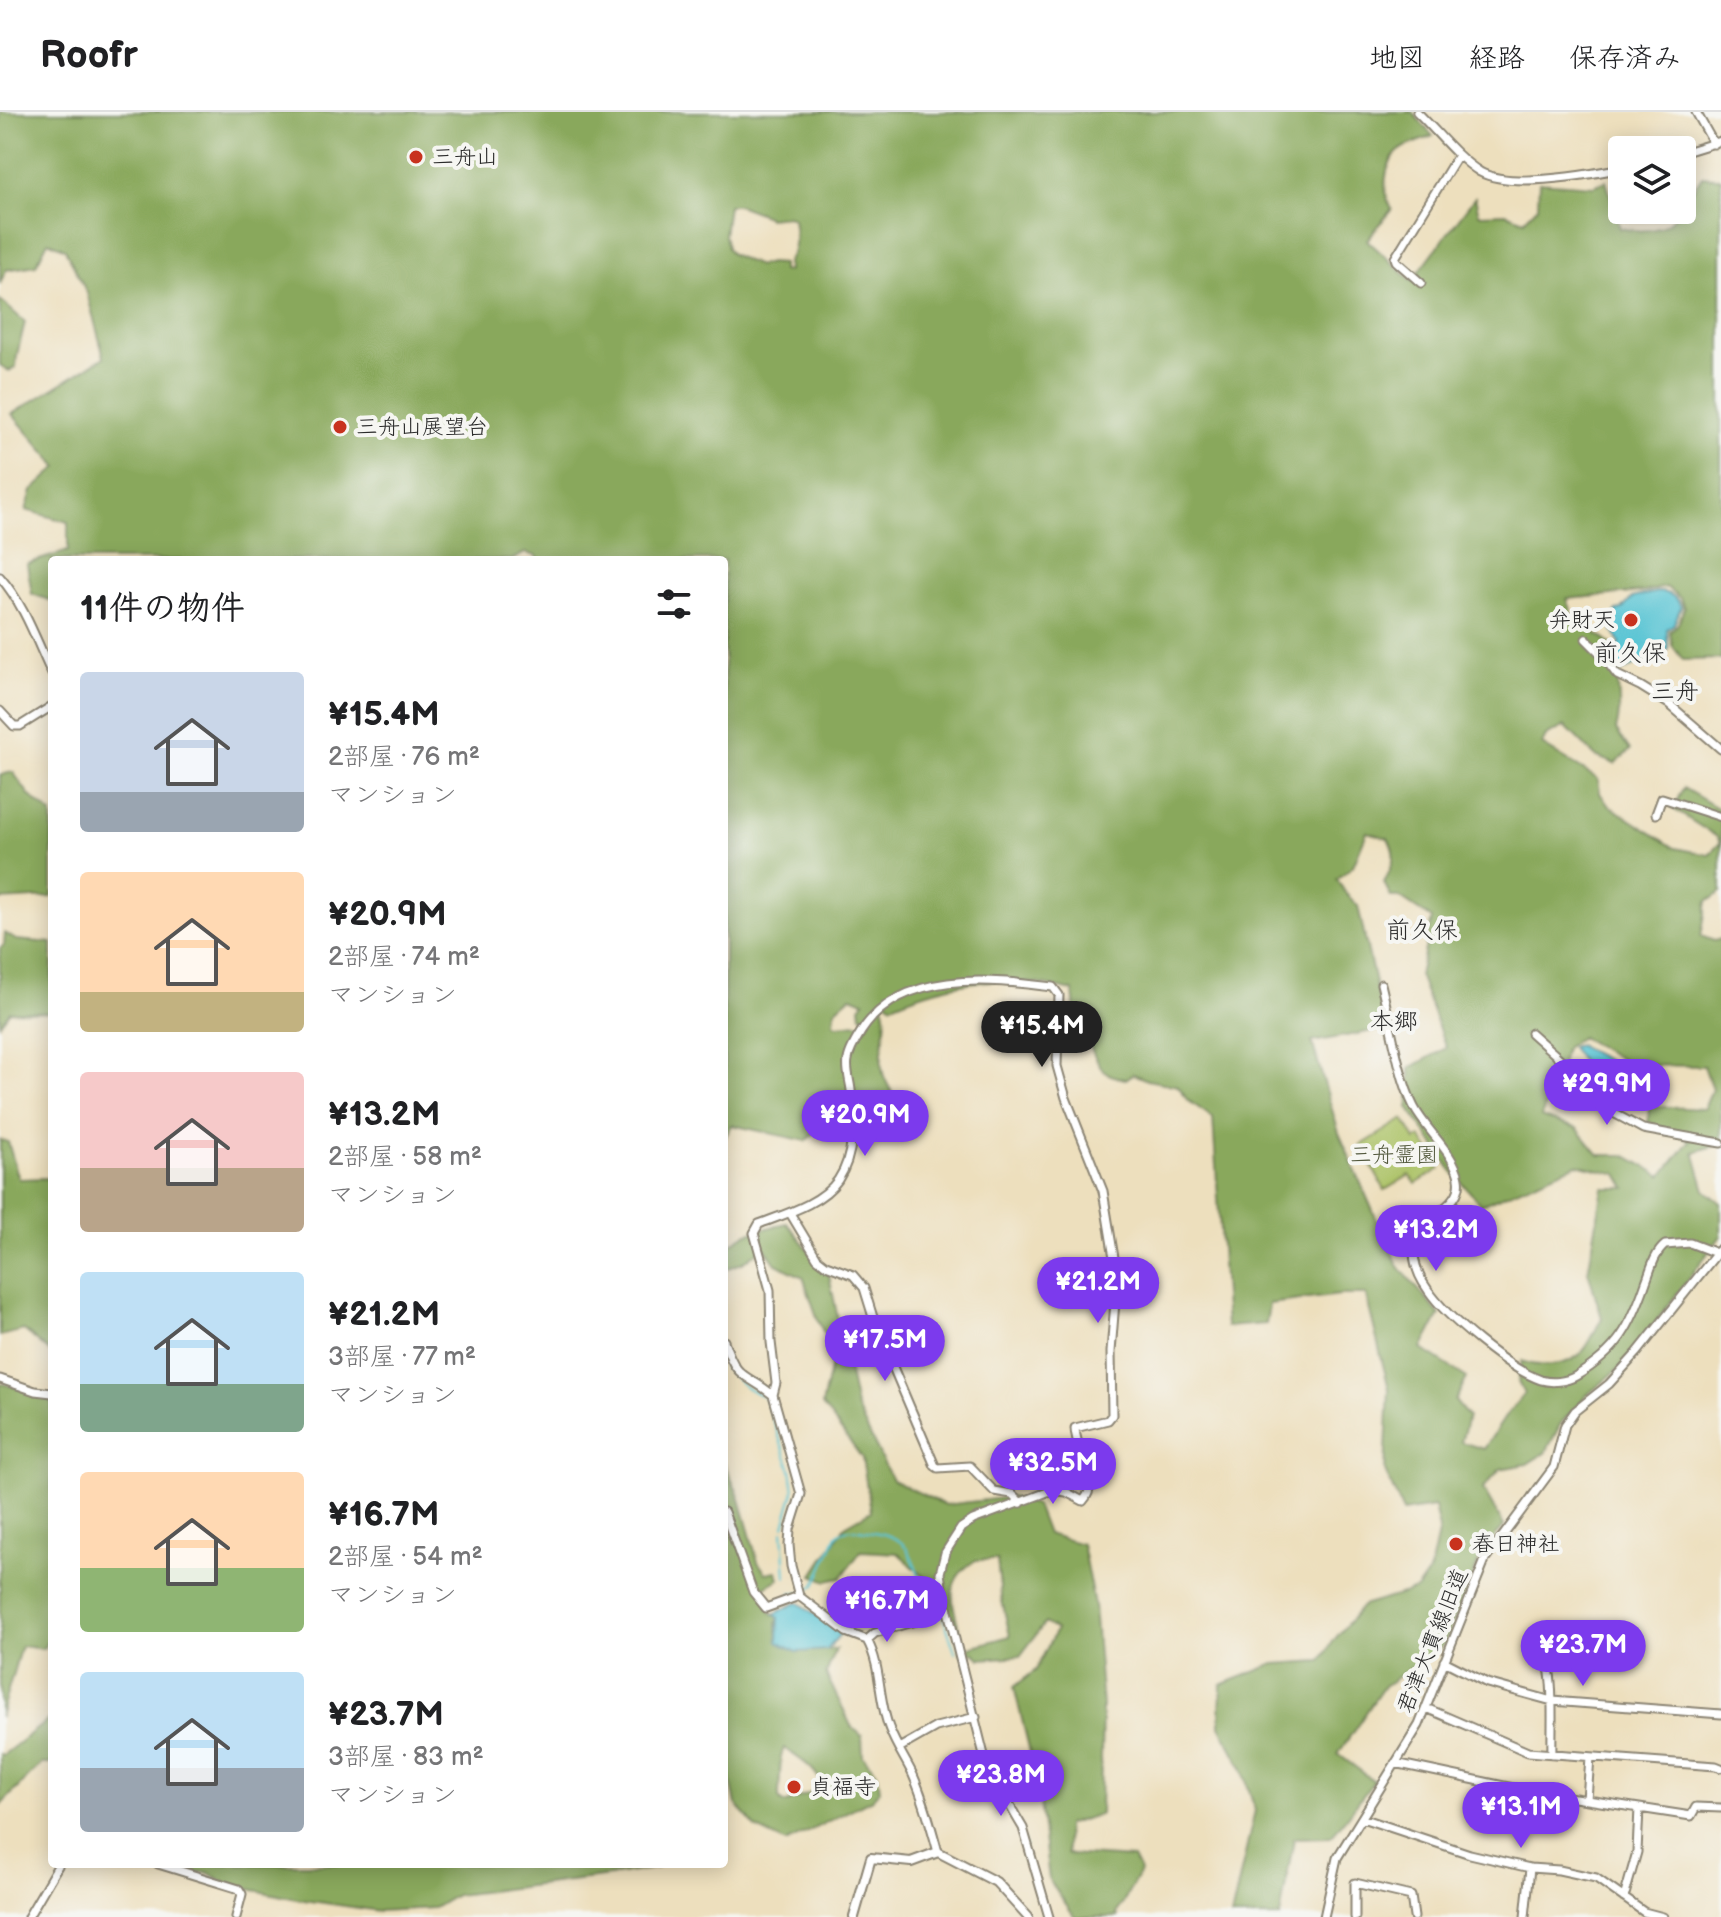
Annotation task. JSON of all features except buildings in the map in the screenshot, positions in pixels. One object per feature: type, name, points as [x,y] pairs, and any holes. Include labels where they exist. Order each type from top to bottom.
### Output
[{"type":"street","points":[[1417,112],[1458,155],[1481,172],[1506,180],[1608,169]]},
{"type":"street","points":[[1696,112],[1718,142],[1696,149]]},
{"type":"street","points":[[1421,283],[1395,258],[1458,155]]},
{"type":"street","points":[[0,577],[15,594],[29,619],[48,664]]},
{"type":"street","points":[[1586,639],[1617,675],[1669,704],[1721,749]]},
{"type":"street","points":[[0,711],[14,726],[20,726],[48,708]]},
{"type":"street","points":[[1656,814],[1662,798],[1721,817]]},
{"type":"street","points":[[1028,1917],[996,1882],[938,1852],[925,1805],[890,1730],[879,1690],[873,1650],[867,1640],[846,1632],[798,1594],[789,1545],[790,1529],[801,1494],[773,1395],[776,1383],[770,1290],[754,1233],[759,1224],[790,1213],[827,1191],[838,1179],[849,1157],[852,1100],[848,1060],[867,1023],[885,1006],[926,986],[945,983],[1011,983],[1053,987],[1057,991],[1057,1066],[1066,1098],[1103,1191],[1117,1276],[1111,1352],[1112,1415],[1108,1420],[1075,1428],[1075,1437],[1086,1463],[1089,1490],[1086,1498],[1083,1501],[1066,1492],[1053,1490],[973,1520],[961,1528],[953,1539],[945,1553],[940,1573],[942,1610],[990,1774],[1023,1828],[1049,1917]]},
{"type":"street","points":[[1381,984],[1412,1103],[1424,1125],[1457,1168],[1460,1181],[1455,1196],[1417,1233],[1413,1250],[1419,1274],[1428,1290],[1459,1324],[1528,1374],[1553,1382],[1573,1378],[1608,1353],[1627,1332],[1659,1249],[1682,1242],[1716,1254],[1721,1264]]},
{"type":"street","points":[[1531,1033],[1578,1075],[1595,1103],[1643,1129],[1721,1143]]},
{"type":"street","points":[[790,1213],[817,1258],[826,1265],[853,1275],[864,1288],[876,1327],[935,1466],[970,1466],[994,1491],[1012,1494],[1021,1503]]},
{"type":"street","name":"君津大貫線旧道","points":[[1324,1917],[1337,1858],[1419,1725],[1485,1560],[1554,1467],[1565,1425],[1575,1411],[1609,1384],[1637,1353],[1716,1254]]},
{"type":"street","points":[[728,1352],[738,1374],[773,1395]]},
{"type":"street","points":[[0,1379],[48,1393]]},
{"type":"street","points":[[728,1523],[753,1592],[760,1603],[766,1608],[798,1594]]},
{"type":"street","points":[[867,1640],[875,1633],[942,1610]]},
{"type":"street","points":[[1542,1648],[1547,1654],[1552,1701],[1552,1754]]},
{"type":"street","points":[[1444,1661],[1487,1683],[1552,1701],[1721,1714]]},
{"type":"street","points":[[1426,1708],[1517,1749],[1721,1768]]},
{"type":"street","points":[[899,1748],[936,1727],[973,1717]]},
{"type":"street","points":[[1587,1800],[1590,1757]]},
{"type":"street","points":[[1395,1763],[1587,1800],[1692,1816],[1696,1807],[1721,1808]]},
{"type":"street","points":[[1624,1898],[1637,1852],[1639,1808]]},
{"type":"street","points":[[1362,1818],[1452,1849],[1530,1868],[1596,1878],[1644,1912],[1663,1917]]},
{"type":"street","points":[[854,1917],[871,1858],[911,1862],[938,1852]]},
{"type":"street","points":[[28,1917],[57,1868]]},
{"type":"street","points":[[171,1868],[239,1889],[242,1894],[236,1917]]},
{"type":"street","points":[[1525,1917],[1530,1868]]},
{"type":"street","points":[[1355,1917],[1355,1883],[1411,1896],[1414,1917]]},
{"type":"green space","points":[[0,112],[1412,112],[1433,136],[1404,148],[1392,159],[1386,180],[1392,209],[1367,240],[1412,281],[1475,197],[1479,214],[1506,213],[1524,220],[1538,206],[1539,182],[1594,186],[1606,181],[1608,224],[1651,230],[1665,224],[1696,224],[1696,185],[1702,176],[1721,178],[1721,659],[1683,660],[1672,645],[1670,631],[1678,624],[1684,608],[1680,598],[1666,587],[1567,599],[1574,617],[1616,648],[1619,709],[1616,730],[1630,750],[1615,764],[1595,756],[1565,726],[1546,736],[1542,745],[1598,779],[1600,793],[1608,805],[1675,848],[1709,855],[1720,843],[1717,837],[1673,809],[1683,788],[1721,810],[1721,892],[1707,902],[1701,936],[1714,941],[1721,939],[1721,1144],[1694,1152],[1705,1190],[1721,1203],[1721,1236],[1621,1367],[1587,1395],[1561,1423],[1546,1452],[1527,1464],[1500,1469],[1483,1489],[1504,1526],[1483,1552],[1443,1646],[1384,1686],[1338,1754],[1374,1781],[1331,1837],[1294,1838],[1280,1917],[1231,1917],[1255,1810],[1242,1767],[1220,1726],[1221,1685],[1274,1664],[1321,1661],[1362,1606],[1416,1590],[1430,1570],[1439,1529],[1434,1507],[1403,1512],[1385,1471],[1389,1389],[1366,1295],[1340,1295],[1269,1304],[1266,1324],[1226,1327],[1213,1118],[1189,1101],[1178,1086],[1133,1074],[1126,1079],[1106,1073],[1090,1046],[1075,1046],[1063,1040],[1064,1023],[1076,1022],[1073,991],[1025,982],[981,982],[938,989],[892,1005],[886,1000],[882,1003],[886,1019],[882,1064],[885,1080],[897,1102],[822,1125],[806,1141],[732,1125],[728,1132],[728,556],[536,556],[525,553],[519,556],[52,556],[68,551],[68,522],[26,510],[32,491],[58,467],[12,414],[104,357],[87,293],[65,249],[48,241],[36,265],[6,270],[0,284]],"holes":[[[728,205],[738,205],[768,218],[793,218],[794,241],[787,261],[788,271],[782,271],[782,264],[758,266],[731,254],[724,235]],[[1367,832],[1388,838],[1393,860],[1384,883],[1391,897],[1399,897],[1432,919],[1419,975],[1446,1048],[1410,1068],[1409,1108],[1451,1170],[1481,1205],[1577,1164],[1618,1174],[1626,1188],[1603,1188],[1588,1271],[1602,1318],[1591,1339],[1570,1361],[1546,1365],[1522,1361],[1518,1382],[1524,1394],[1484,1449],[1461,1442],[1468,1417],[1455,1401],[1467,1378],[1422,1349],[1440,1315],[1400,1268],[1386,1241],[1339,1133],[1312,1042],[1385,1029],[1358,906],[1337,879],[1353,866]],[[851,996],[864,1001],[860,1006],[861,1015],[870,1020],[865,1029],[858,1023],[834,1023],[835,1010]],[[1581,1037],[1631,1065],[1704,1066],[1712,1089],[1704,1109],[1649,1106],[1648,1122],[1690,1140],[1662,1176],[1625,1155],[1599,1155],[1577,1128],[1541,1117],[1565,1048]]]},
{"type":"green space","points":[[0,300],[25,322],[16,367],[9,371],[0,365]]},
{"type":"green space","points":[[48,557],[48,600],[32,594],[27,564]]},
{"type":"green space","points":[[13,772],[30,796],[48,811],[48,897],[0,900],[0,775]]},
{"type":"green space","points":[[5,933],[16,940],[48,943],[48,1012],[10,1011],[0,1024],[0,948],[4,945]]},
{"type":"green space","name":"三舟霊園","points":[[1404,1119],[1416,1140],[1421,1137],[1440,1169],[1416,1184],[1410,1175],[1385,1190],[1360,1146]]},
{"type":"green space","points":[[0,1140],[8,1142],[19,1179],[48,1179],[48,1351],[24,1330],[0,1336]]},
{"type":"green space","points":[[787,1223],[829,1275],[856,1407],[892,1480],[945,1505],[1011,1497],[1036,1505],[1047,1534],[1082,1544],[1094,1605],[1102,1706],[1100,1814],[1066,1825],[1067,1854],[1133,1858],[1140,1872],[1117,1913],[1118,1917],[1075,1917],[1049,1880],[1038,1785],[1014,1687],[1036,1670],[1056,1630],[1045,1623],[1020,1656],[981,1659],[974,1653],[961,1654],[952,1616],[934,1586],[898,1553],[861,1551],[841,1578],[827,1581],[813,1575],[845,1526],[871,1511],[862,1458],[822,1405],[833,1355],[803,1277],[776,1264],[764,1247],[744,1262],[728,1268],[728,1246],[748,1233]],"holes":[[[976,1560],[997,1560],[1010,1636],[963,1649],[953,1599],[956,1579]]]},
{"type":"green space","points":[[0,1383],[48,1396],[48,1640],[43,1649],[21,1646],[0,1717]]},
{"type":"green space","points":[[728,1472],[739,1496],[758,1562],[766,1573],[777,1571],[779,1579],[762,1589],[771,1612],[779,1618],[778,1642],[797,1652],[836,1649],[826,1674],[851,1726],[862,1736],[863,1756],[878,1775],[880,1790],[872,1799],[786,1843],[757,1829],[736,1804],[728,1769]],"holes":[[[784,1748],[818,1776],[820,1789],[784,1804],[779,1799]]]},
{"type":"green space","points":[[48,1720],[48,1764],[41,1764],[0,1806],[0,1754],[3,1755]]},
{"type":"green space","points":[[177,1868],[657,1868],[456,1895],[434,1908],[379,1911],[297,1899],[229,1885],[207,1872],[193,1873]]},
{"type":"water","points":[[1657,592],[1672,595],[1681,607],[1674,624],[1667,629],[1668,650],[1619,673],[1620,642],[1608,624],[1632,598]]},
{"type":"water","points":[[1578,1045],[1608,1061],[1614,1074],[1597,1083],[1571,1047]]},
{"type":"water","points":[[798,1602],[841,1633],[827,1650],[797,1652],[778,1642],[779,1618],[774,1614]]},
{"type":"waterway","points":[[728,1371],[744,1386],[765,1398],[791,1470],[794,1491],[784,1526]]},
{"type":"waterway","points":[[791,1593],[805,1592],[815,1585],[837,1535],[854,1529],[881,1533],[901,1542],[911,1556],[924,1587],[939,1607]]},
{"type":"waterway","points":[[783,1531],[786,1577]]},
{"type":"waterway","points":[[942,1613],[955,1652]]},
{"type":"waterway","points":[[975,1732],[983,1765],[1002,1800]]},
{"type":"waterway","points":[[1016,1822],[1025,1846]]},
{"type":"waterway","points":[[1037,1887],[1045,1917]]},
{"type":"place","name":"三舟山","points":[[416,157]]},
{"type":"place","name":"三舟山展望台","points":[[340,427]]},
{"type":"place","name":"弁財天","points":[[1631,620]]},
{"type":"place","name":"春日神社","points":[[1456,1544]]},
{"type":"place","name":"貞福寺","points":[[794,1787]]},
{"type":"district","name":"前久保","points":[[1630,653]]},
{"type":"district","name":"三舟","points":[[1675,691]]},
{"type":"district","name":"前久保","points":[[1422,930]]},
{"type":"district","name":"本郷","points":[[1394,1021]]}]
